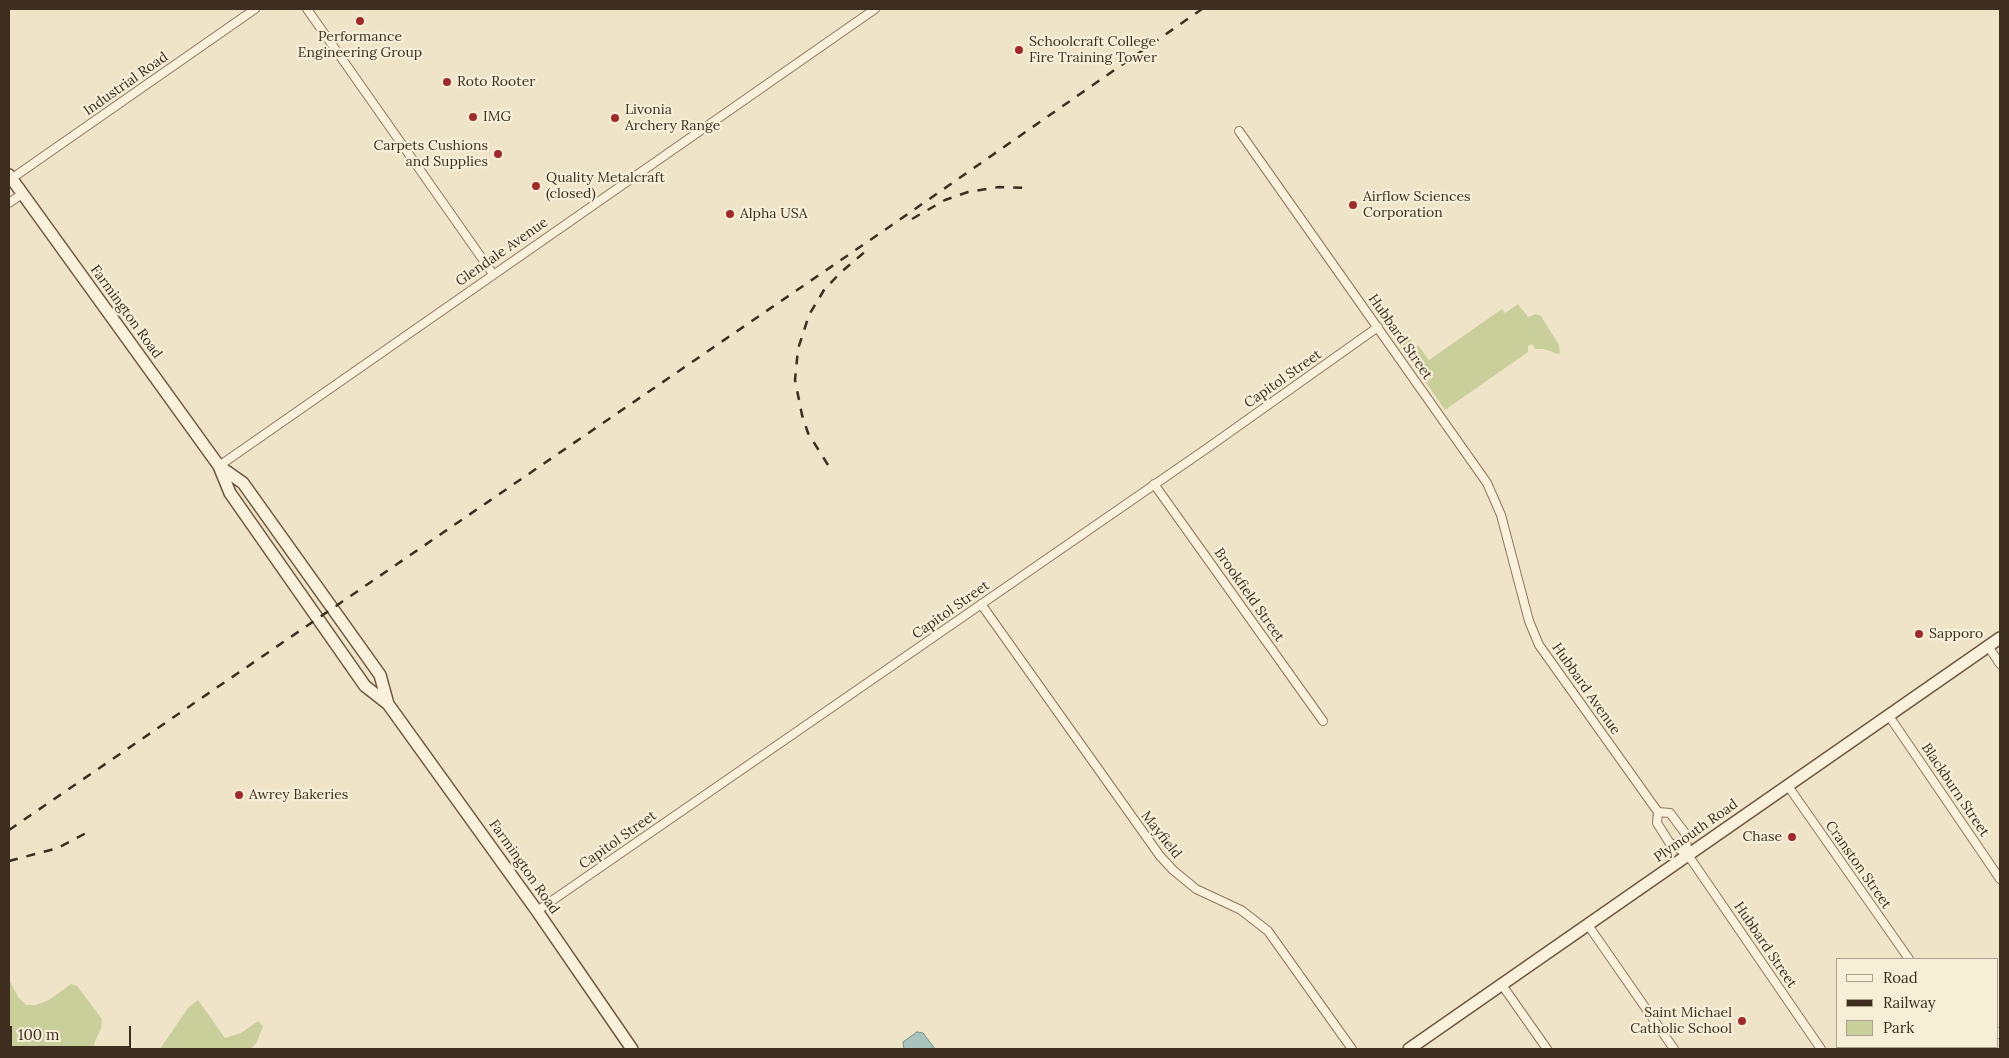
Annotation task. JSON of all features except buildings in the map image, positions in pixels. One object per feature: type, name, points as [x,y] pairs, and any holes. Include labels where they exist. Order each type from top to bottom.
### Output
[{"type":"main road","name":"Farmington Road","points":[[10,177],[218,466],[230,493],[365,686],[388,704],[537,910],[632,1049]]},
{"type":"main road","name":"Farmington Road","points":[[218,466],[243,483],[380,675],[388,704]]},
{"type":"main road","name":"Plymouth Road","points":[[1415,1048],[1502,985],[2000,638]]},
{"type":"street","name":"Industrial Road","points":[[10,177],[255,9]]},
{"type":"street","points":[[306,9],[493,274]]},
{"type":"street","name":"Glendale Avenue","points":[[218,466],[875,9]]},
{"type":"street","name":"Hubbard Street","points":[[1239,131],[1487,483],[1502,515],[1516,571]]},
{"type":"street","points":[[9,202],[22,194]]},
{"type":"street","name":"Capitol Street","points":[[537,910],[1378,327]]},
{"type":"street","name":"Brookfield Street","points":[[1154,484],[1323,721]]},
{"type":"street","name":"Hubbard Avenue","points":[[1516,571],[1528,621],[1539,645],[1658,812],[1657,823],[1669,842],[1688,855]]},
{"type":"street","name":"Mayfield","points":[[981,604],[1160,856],[1173,870],[1196,889],[1241,910],[1268,931],[1352,1049]]},
{"type":"street","points":[[1988,646],[2000,664]]},
{"type":"street","name":"Blackburn Street","points":[[1889,716],[2000,879]]},
{"type":"street","name":"Cranston Street","points":[[1788,786],[1908,958]]},
{"type":"street","name":"Hubbard Avenue","points":[[1658,812],[1670,813],[1685,833],[1688,855]]},
{"type":"street","name":"Hubbard Street","points":[[1688,855],[1821,1049]]},
{"type":"street","points":[[1588,925],[1674,1049]]},
{"type":"street","points":[[1502,985],[1547,1049]]},
{"type":"green space","points":[[1518,304],[1528,317],[1536,314],[1541,316],[1559,345],[1560,353],[1535,349],[1532,344],[1528,346],[1528,352],[1445,410],[1401,347],[1403,342],[1409,338],[1416,346],[1418,345],[1429,360],[1502,309],[1505,313]]},
{"type":"green space","points":[[9,980],[19,998],[26,1005],[36,1005],[49,1000],[71,984],[77,986],[102,1019],[101,1028],[94,1044],[96,1049],[9,1049]]},
{"type":"green space","points":[[198,1000],[225,1038],[241,1033],[258,1021],[263,1026],[257,1042],[251,1049],[160,1049],[188,1008]]},
{"type":"water","points":[[917,1032],[923,1033],[935,1049],[904,1049],[903,1042]]},
{"type":"railway","points":[[9,830],[892,225],[1202,9]]},
{"type":"railway","points":[[912,219],[945,200],[968,192],[999,187],[1028,188]]},
{"type":"railway","points":[[828,465],[808,433],[802,415],[795,380],[798,349],[809,315],[824,290],[840,273],[867,250]]},
{"type":"railway","points":[[9,861],[58,848],[88,832]]},
{"type":"place","name":"Performance Engineering Group","points":[[360,21]]},
{"type":"place","name":"Schoolcraft College Fire Training Tower","points":[[1019,50]]},
{"type":"place","name":"Roto Rooter","points":[[447,82]]},
{"type":"place","name":"IMG","points":[[473,117]]},
{"type":"place","name":"Livonia Archery Range","points":[[615,118]]},
{"type":"place","name":"Carpets Cushions and Supplies","points":[[498,154]]},
{"type":"place","name":"Quality Metalcraft (closed)","points":[[536,186]]},
{"type":"place","name":"Airflow Sciences Corporation","points":[[1353,205]]},
{"type":"place","name":"Alpha USA","points":[[730,214]]},
{"type":"place","name":"Sapporo","points":[[1919,634]]},
{"type":"place","name":"Awrey Bakeries","points":[[239,795]]},
{"type":"place","name":"Chase","points":[[1792,837]]},
{"type":"place","name":"Saint Michael Catholic School","points":[[1742,1021]]}]
